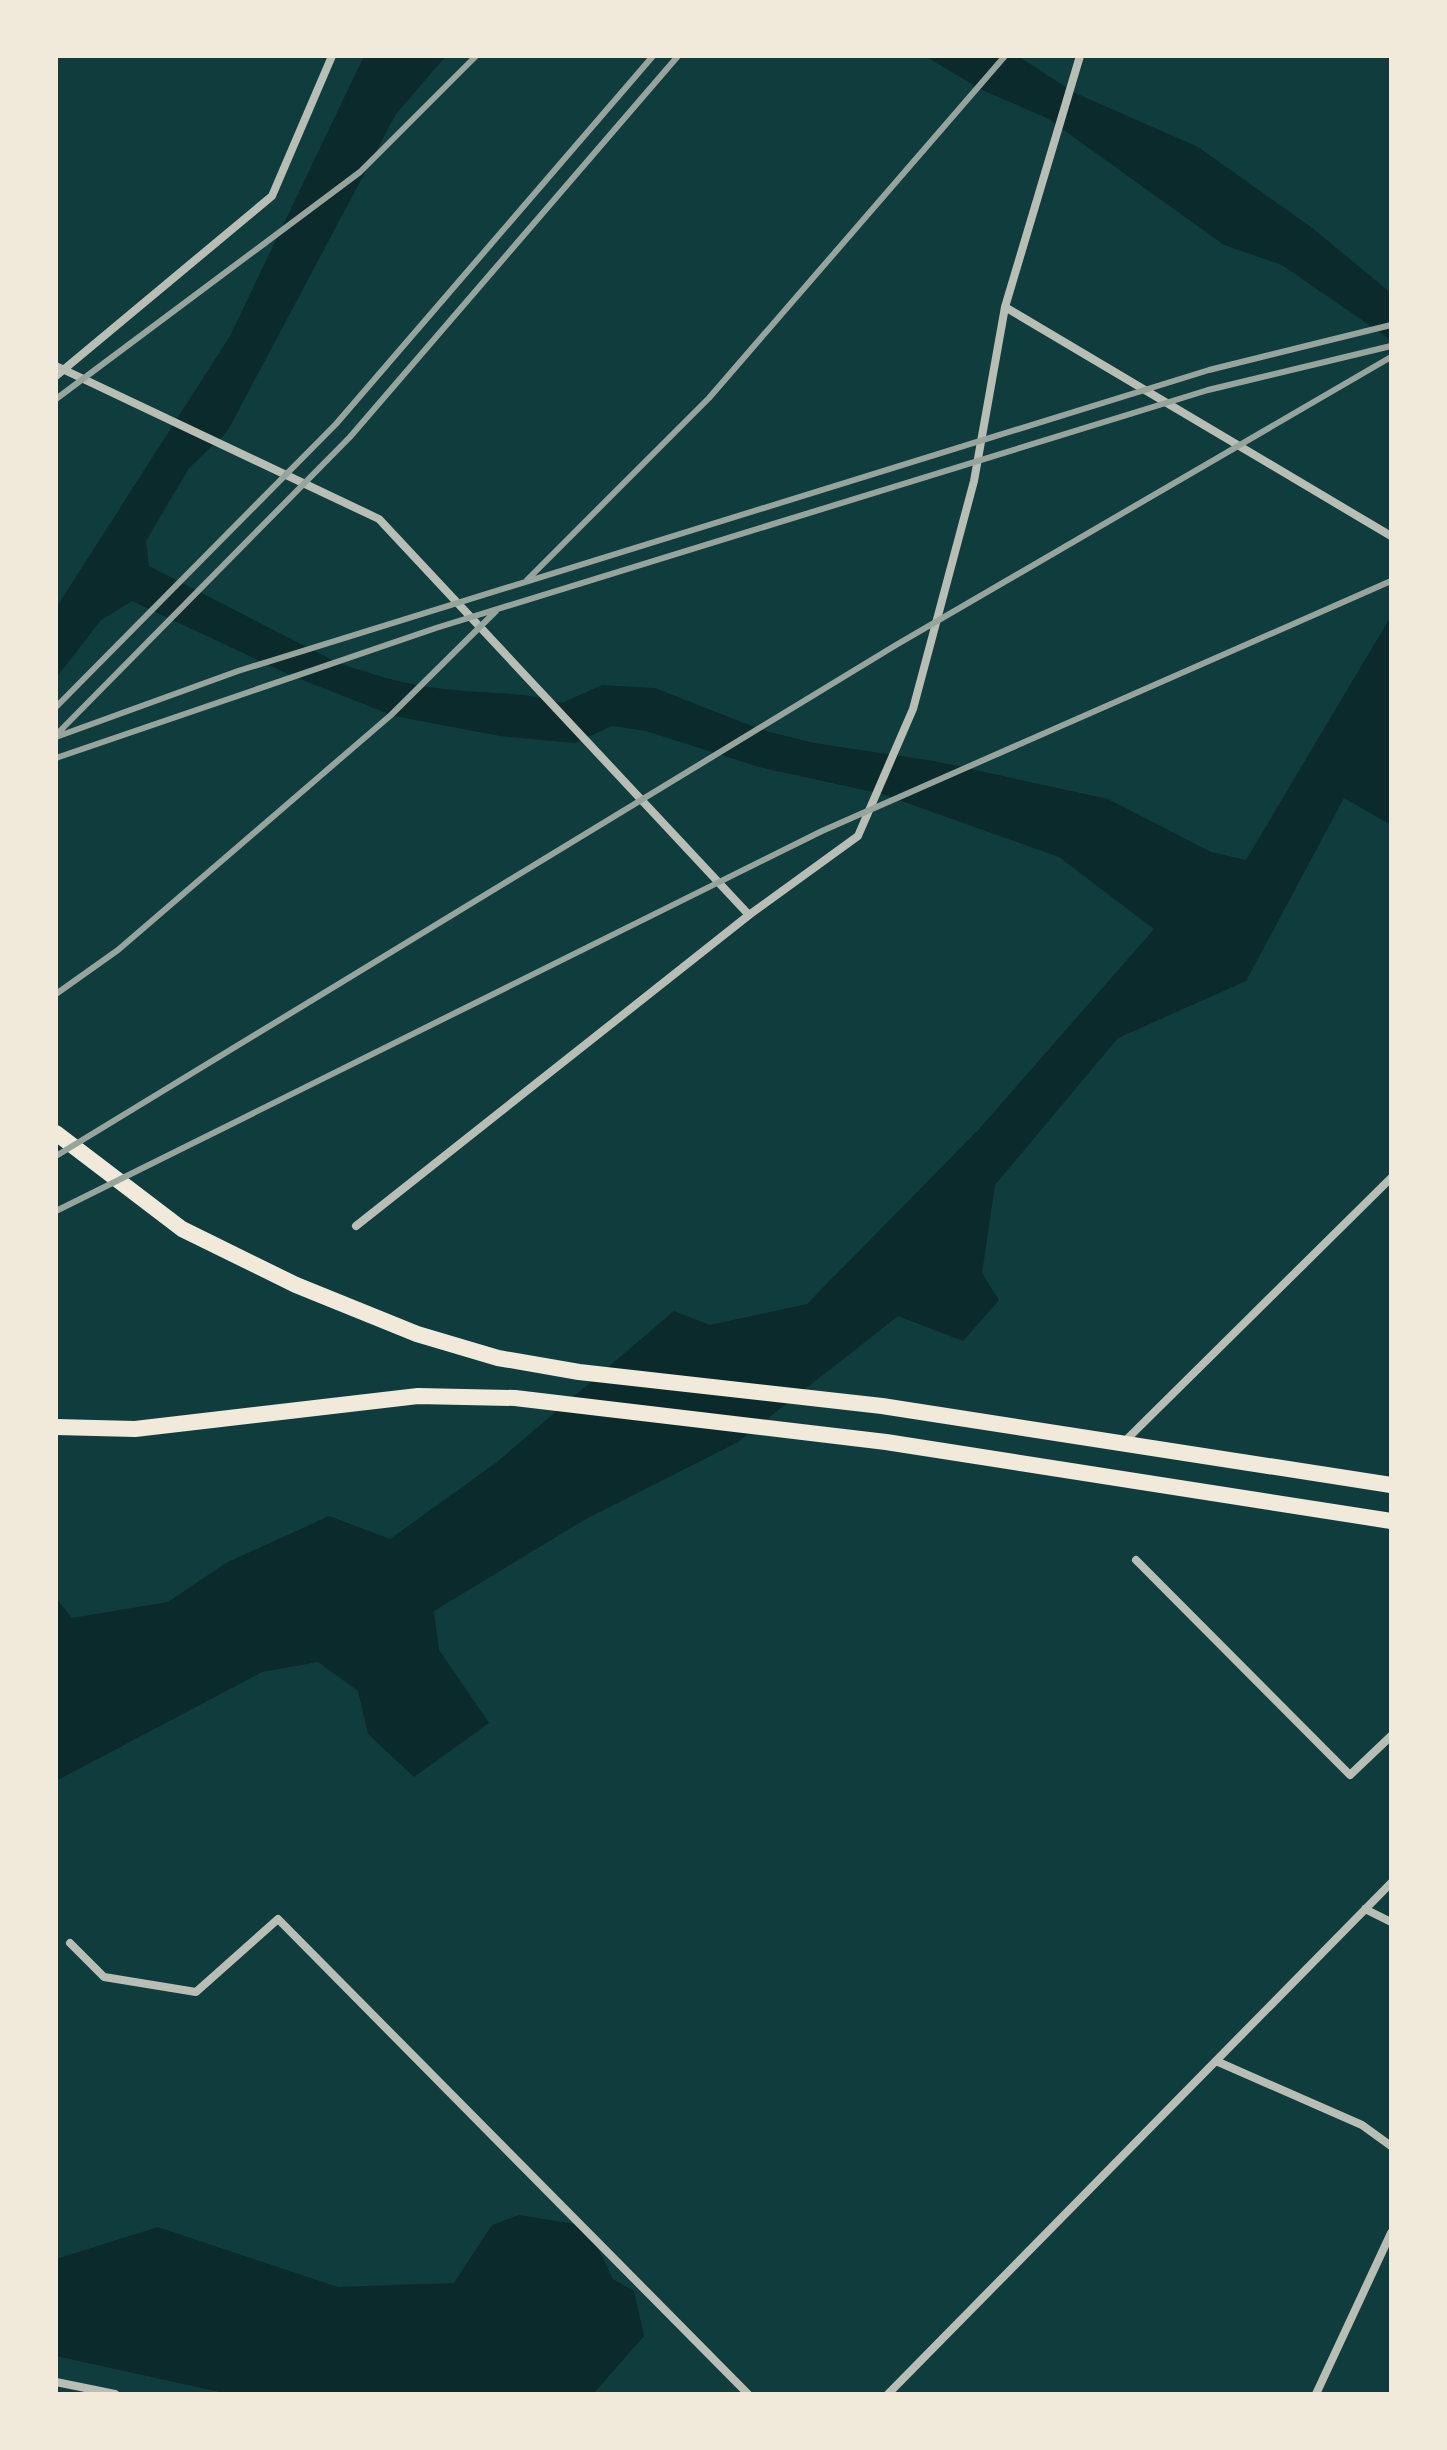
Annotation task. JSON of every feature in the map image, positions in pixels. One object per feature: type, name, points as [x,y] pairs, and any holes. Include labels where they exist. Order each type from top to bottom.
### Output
[{"type":"main road","points":[[56,1133],[182,1229],[296,1285],[430,1338],[498,1358],[596,1374],[814,1398],[1391,1485]]},
{"type":"main road","points":[[56,1427],[135,1429],[418,1396],[515,1398],[886,1442],[1391,1521]]},
{"type":"street","points":[[56,376],[61,368],[272,196],[332,56]]},
{"type":"street","points":[[356,1226],[749,915],[858,836],[913,709],[974,481],[1005,307],[1080,56]]},
{"type":"street","points":[[1005,307],[1391,536]]},
{"type":"street","points":[[61,368],[379,519],[749,915]]},
{"type":"street","points":[[1123,1443],[1391,1178]]},
{"type":"street","points":[[1136,1560],[1350,1775],[1391,1736]]},
{"type":"street","points":[[888,2394],[1391,1883]]},
{"type":"street","points":[[1365,1909],[1391,1922]]},
{"type":"street","points":[[70,1943],[104,1977],[196,1992],[278,1919],[748,2394]]},
{"type":"street","points":[[1216,2061],[1362,2125],[1391,2146]]},
{"type":"street","points":[[1316,2394],[1391,2233]]},
{"type":"street","points":[[56,2382],[115,2394]]},
{"type":"water","points":[[364,56],[446,56],[396,114],[227,432],[189,468],[146,541],[149,566],[336,662],[390,679],[562,703],[602,685],[655,688],[762,730],[814,743],[934,761],[1108,799],[1211,852],[1246,860],[1391,616],[1391,825],[1344,798],[1246,981],[1118,1038],[995,1185],[982,1273],[999,1300],[963,1341],[898,1316],[738,1442],[584,1520],[434,1611],[439,1650],[489,1723],[414,1777],[368,1734],[358,1691],[318,1662],[262,1672],[56,1781],[56,1598],[72,1618],[168,1602],[226,1563],[329,1516],[390,1539],[497,1462],[674,1311],[710,1325],[807,1304],[980,1128],[1154,929],[1059,857],[882,794],[759,767],[646,731],[612,726],[575,743],[500,736],[394,716],[290,675],[132,601],[101,620],[56,678],[56,608],[230,336]]},
{"type":"water","points":[[925,56],[1018,56],[1073,92],[1198,147],[1311,227],[1391,293],[1391,340],[1282,265],[1224,245],[1047,118],[982,90]]},
{"type":"water","points":[[519,2215],[587,2226],[613,2279],[634,2291],[644,2336],[593,2394],[229,2394],[56,2356],[56,2259],[158,2227],[338,2287],[454,2283],[492,2225]]},
{"type":"railway","points":[[56,399],[360,172],[476,56]]},
{"type":"railway","points":[[56,707],[336,424],[653,56]]},
{"type":"railway","points":[[57,734],[350,437],[678,56]]},
{"type":"railway","points":[[527,580],[709,398],[1005,56]]},
{"type":"railway","points":[[56,737],[238,671],[1209,370],[1391,325]]},
{"type":"railway","points":[[56,758],[436,628],[1208,390],[1391,346]]},
{"type":"railway","points":[[56,1156],[896,645],[1391,357]]},
{"type":"railway","points":[[56,1211],[822,831],[1391,581]]},
{"type":"railway","points":[[56,994],[118,950],[391,715],[496,611]]}]
